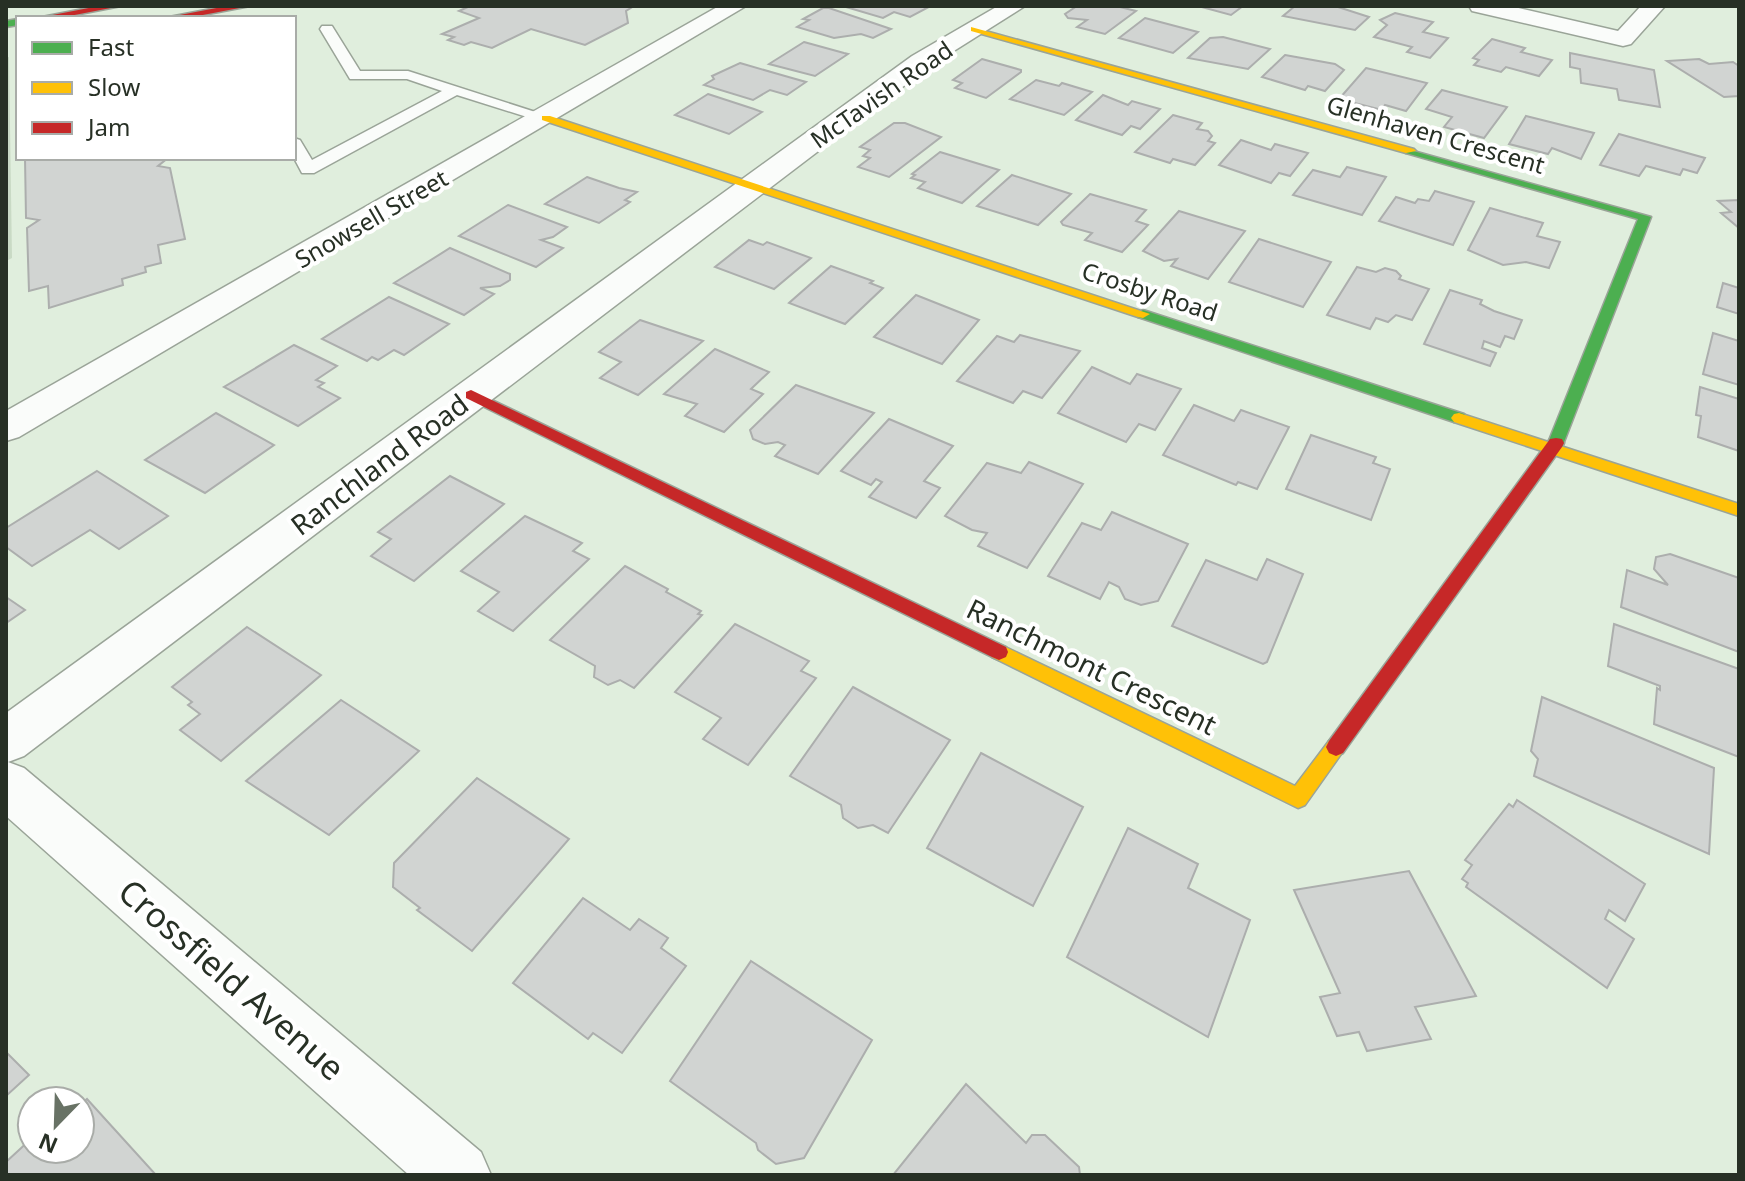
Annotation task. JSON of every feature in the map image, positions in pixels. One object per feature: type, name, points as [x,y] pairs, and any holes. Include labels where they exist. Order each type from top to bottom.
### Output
[{"type":"street","points":[[54,16],[116,6]]},
{"type":"street","points":[[182,16],[245,6]]},
{"type":"street","name":"Snowsell Street","points":[[6,428],[735,6]]},
{"type":"street","name":"McTavish Road","points":[[751,187],[921,61],[1014,6]]},
{"type":"street","points":[[1480,6],[1623,39],[1654,6]]},
{"type":"street","name":"Glenhaven Crescent","points":[[974,29],[1645,217],[1554,449]]},
{"type":"street","name":"Crosby Road","points":[[546,118],[1739,510]]},
{"type":"street","name":"Ranchland Road","points":[[6,741],[751,187]]},
{"type":"street","name":"Ranchmont Crescent","points":[[471,395],[1298,798],[1554,449]]},
{"type":"street","name":"Crossfield Avenue","points":[[6,784],[458,1175]]},
{"type":"lane","points":[[327,29],[355,76],[408,75],[546,118]]},
{"type":"lane","points":[[296,147],[308,169],[455,90]]},
{"type":"green space","points":[[9,57],[12,258],[6,261],[6,58]]},
{"type":"building","points":[[470,6],[634,6],[626,11],[628,23],[585,45],[531,29],[492,48],[471,42],[464,45],[448,40],[454,37],[442,34],[479,18],[459,11]]},
{"type":"building","points":[[1077,6],[1116,6],[1136,11],[1105,34],[1077,27],[1087,20],[1068,18],[1065,14]]},
{"type":"building","points":[[1198,6],[1243,6],[1231,15]]},
{"type":"building","points":[[1295,6],[1335,6],[1369,17],[1355,30],[1283,16]]},
{"type":"building","points":[[846,7],[927,8],[910,17],[894,12],[883,18]]},
{"type":"building","points":[[823,8],[891,29],[873,38],[861,34],[834,38],[797,27],[809,20],[803,19]]},
{"type":"building","points":[[1395,13],[1433,22],[1423,32],[1448,38],[1430,58],[1407,52],[1412,47],[1374,37],[1387,25],[1380,20]]},
{"type":"building","points":[[1145,18],[1198,32],[1173,53],[1119,38]]},
{"type":"building","points":[[1223,37],[1270,49],[1248,69],[1188,58],[1210,38]]},
{"type":"building","points":[[1492,39],[1525,48],[1521,52],[1552,60],[1539,76],[1506,67],[1501,72],[1474,65],[1479,60],[1473,58]]},
{"type":"building","points":[[804,42],[848,54],[815,76],[769,64]]},
{"type":"building","points":[[1570,53],[1654,70],[1660,107],[1619,100],[1617,89],[1581,83],[1580,69],[1570,67]]},
{"type":"building","points":[[1285,55],[1335,64],[1344,70],[1325,91],[1308,86],[1305,90],[1262,77]]},
{"type":"building","points":[[982,59],[1021,72],[986,98],[955,88],[962,83],[953,80]]},
{"type":"building","points":[[1699,59],[1709,64],[1733,62],[1739,66],[1739,96],[1724,97],[1667,61]]},
{"type":"building","points":[[740,63],[806,82],[787,95],[770,90],[753,100],[704,85],[714,79],[712,76]]},
{"type":"building","points":[[1366,68],[1427,83],[1406,111],[1385,105],[1382,110],[1339,99]]},
{"type":"building","points":[[1036,80],[1059,86],[1062,83],[1092,92],[1064,115],[1010,99]]},
{"type":"building","points":[[1442,90],[1507,107],[1484,138],[1444,127],[1452,117],[1426,109]]},
{"type":"building","points":[[708,94],[762,112],[729,134],[675,115]]},
{"type":"building","points":[[1103,95],[1128,105],[1132,101],[1160,109],[1140,129],[1131,126],[1122,135],[1076,120]]},
{"type":"building","points":[[1173,115],[1202,123],[1197,129],[1208,131],[1212,136],[1208,141],[1215,143],[1195,165],[1173,159],[1170,163],[1135,152]]},
{"type":"building","points":[[1526,116],[1594,133],[1581,159],[1552,148],[1548,154],[1509,144]]},
{"type":"building","points":[[894,123],[905,123],[941,137],[889,177],[858,167],[870,158],[863,156],[870,150],[860,147]]},
{"type":"building","points":[[1619,134],[1705,158],[1697,173],[1683,169],[1680,175],[1646,166],[1639,176],[1600,165]]},
{"type":"building","points":[[1241,140],[1271,150],[1275,144],[1308,153],[1290,176],[1279,173],[1271,183],[1219,165]]},
{"type":"building","points":[[940,152],[999,170],[962,203],[918,188],[925,182],[911,178]]},
{"type":"building","points":[[25,160],[166,160],[158,166],[170,168],[185,239],[158,245],[161,263],[145,267],[146,272],[122,279],[123,285],[49,308],[48,286],[29,291],[27,228],[39,220],[26,218]]},
{"type":"building","points":[[1347,167],[1386,177],[1362,215],[1293,195],[1313,170],[1340,177]]},
{"type":"building","points":[[1012,175],[1071,194],[1038,225],[977,206]]},
{"type":"building","points":[[587,177],[637,192],[625,200],[630,202],[599,223],[545,204]]},
{"type":"building","points":[[1435,191],[1474,202],[1453,245],[1379,221],[1396,197],[1415,203],[1418,199],[1429,201]]},
{"type":"building","points":[[1090,194],[1146,210],[1136,221],[1148,225],[1122,252],[1085,240],[1092,233],[1061,222]]},
{"type":"building","points":[[1739,200],[1739,228],[1721,213],[1731,212],[1718,201]]},
{"type":"building","points":[[508,205],[567,227],[553,237],[541,240],[563,248],[536,267],[459,236]]},
{"type":"building","points":[[1490,208],[1543,223],[1537,236],[1560,242],[1549,268],[1526,262],[1503,265],[1468,250]]},
{"type":"building","points":[[1179,211],[1245,231],[1208,279],[1171,266],[1177,259],[1164,261],[1143,251]]},
{"type":"building","points":[[1259,239],[1331,262],[1303,307],[1229,282]]},
{"type":"building","points":[[749,240],[763,245],[767,242],[811,258],[774,289],[715,267]]},
{"type":"building","points":[[450,248],[510,274],[510,280],[500,286],[480,288],[494,294],[464,315],[394,283]]},
{"type":"building","points":[[831,266],[873,281],[870,283],[883,288],[845,324],[789,303]]},
{"type":"building","points":[[1357,267],[1376,272],[1385,268],[1396,271],[1401,276],[1399,279],[1429,289],[1412,320],[1396,315],[1388,322],[1376,318],[1370,329],[1327,315]]},
{"type":"building","points":[[1723,283],[1739,288],[1739,314],[1717,307]]},
{"type":"building","points":[[1450,290],[1482,300],[1480,304],[1494,311],[1522,320],[1514,339],[1505,336],[1500,347],[1484,341],[1482,348],[1496,353],[1490,366],[1424,344]]},
{"type":"building","points":[[916,295],[979,320],[942,364],[874,337]]},
{"type":"building","points":[[389,297],[449,324],[404,355],[394,350],[378,360],[372,357],[367,361],[322,339]]},
{"type":"building","points":[[640,320],[703,341],[638,395],[600,378],[621,362],[599,352]]},
{"type":"building","points":[[1713,333],[1739,341],[1739,385],[1703,374]]},
{"type":"building","points":[[1020,335],[1080,351],[1042,398],[1023,391],[1013,403],[957,381],[997,336],[1014,342]]},
{"type":"building","points":[[294,345],[337,366],[316,380],[324,383],[318,387],[340,398],[298,426],[224,387]]},
{"type":"building","points":[[715,349],[769,372],[751,389],[763,394],[724,432],[685,416],[697,404],[664,394]]},
{"type":"building","points":[[1092,367],[1130,384],[1137,374],[1181,389],[1155,430],[1139,424],[1126,442],[1058,413]]},
{"type":"building","points":[[796,385],[874,413],[818,474],[775,456],[785,445],[778,442],[765,444],[753,439],[750,430]]},
{"type":"building","points":[[1700,387],[1739,399],[1739,451],[1698,437],[1701,416],[1696,415]]},
{"type":"building","points":[[1194,405],[1234,421],[1241,410],[1289,427],[1257,489],[1238,482],[1236,485],[1163,455]]},
{"type":"building","points":[[216,413],[274,445],[205,493],[145,460]]},
{"type":"building","points":[[889,419],[953,446],[924,481],[940,488],[916,518],[869,497],[882,482],[876,479],[871,485],[841,471]]},
{"type":"building","points":[[1311,435],[1376,457],[1373,463],[1390,469],[1371,520],[1286,489]]},
{"type":"building","points":[[1029,462],[1083,484],[1027,568],[978,546],[987,533],[972,530],[945,516],[987,463],[1021,473]]},
{"type":"building","points":[[97,471],[168,516],[119,549],[90,530],[32,566],[6,547],[6,528]]},
{"type":"building","points":[[450,476],[504,504],[414,581],[371,556],[391,539],[378,532]]},
{"type":"building","points":[[1112,512],[1188,544],[1158,601],[1141,605],[1125,599],[1119,587],[1109,582],[1100,599],[1048,576],[1082,523],[1101,530]]},
{"type":"building","points":[[525,516],[582,543],[573,551],[589,559],[513,631],[478,611],[499,592],[461,571]]},
{"type":"building","points":[[1670,554],[1739,578],[1739,652],[1621,607],[1627,570],[1668,585],[1654,569],[1656,557]]},
{"type":"building","points":[[1267,559],[1303,574],[1267,662],[1263,664],[1172,626],[1206,560],[1257,580]]},
{"type":"building","points":[[625,566],[668,589],[666,592],[701,611],[698,614],[702,615],[634,688],[620,680],[608,685],[594,677],[595,666],[550,640]]},
{"type":"building","points":[[6,597],[25,610],[6,623]]},
{"type":"building","points":[[735,624],[809,661],[801,671],[816,678],[748,765],[703,739],[721,718],[675,692]]},
{"type":"building","points":[[1614,624],[1739,669],[1739,757],[1654,724],[1657,688],[1660,690],[1660,686],[1608,666]]},
{"type":"building","points":[[247,627],[321,675],[221,761],[180,730],[200,714],[188,705],[192,702],[172,687]]},
{"type":"building","points":[[853,687],[950,740],[888,833],[873,825],[858,828],[843,818],[841,805],[790,776]]},
{"type":"building","points":[[1542,697],[1714,768],[1709,854],[1534,776],[1538,759],[1531,751]]},
{"type":"building","points":[[341,700],[419,751],[329,835],[246,781]]},
{"type":"building","points":[[981,753],[1083,807],[1033,906],[927,848]]},
{"type":"building","points":[[477,778],[569,839],[472,951],[417,910],[420,908],[393,887],[394,863]]},
{"type":"building","points":[[1517,800],[1645,884],[1625,921],[1609,910],[1605,919],[1634,939],[1607,988],[1466,887],[1468,883],[1462,879],[1472,865],[1465,860],[1509,804],[1513,807]]},
{"type":"building","points":[[1128,828],[1198,864],[1188,888],[1250,920],[1208,1037],[1067,957]]},
{"type":"building","points":[[1409,871],[1476,996],[1415,1007],[1431,1039],[1367,1051],[1359,1032],[1337,1036],[1320,997],[1340,993],[1294,890]]},
{"type":"building","points":[[583,898],[630,930],[639,919],[668,938],[661,948],[686,966],[622,1053],[593,1033],[588,1039],[513,983]]},
{"type":"building","points":[[751,961],[872,1040],[804,1158],[776,1164],[758,1150],[756,1143],[670,1081]]},
{"type":"building","points":[[6,1052],[29,1075],[6,1096]]},
{"type":"building","points":[[966,1084],[1026,1143],[1032,1135],[1045,1135],[1079,1167],[1080,1175],[893,1175]]},
{"type":"building","points":[[96,1109],[156,1175],[6,1175],[6,1162],[16,1153],[16,1165],[96,1165]]},
{"type":"traffic: fast","points":[[6,24],[16,22]]},
{"type":"traffic: fast","points":[[1410,151],[1645,217],[1556,443]]},
{"type":"traffic: fast","points":[[1143,314],[1459,418]]},
{"type":"traffic: slow","points":[[974,29],[1410,151]]},
{"type":"traffic: slow","points":[[546,118],[1143,314]]},
{"type":"traffic: slow","points":[[1459,418],[1739,510]]},
{"type":"traffic: slow","points":[[999,652],[1298,798],[1336,747]]},
{"type":"traffic: jam","points":[[54,16],[116,6]]},
{"type":"traffic: jam","points":[[182,16],[245,6]]},
{"type":"traffic: jam","points":[[471,395],[999,652]]},
{"type":"traffic: jam","points":[[1336,747],[1556,443]]}]
